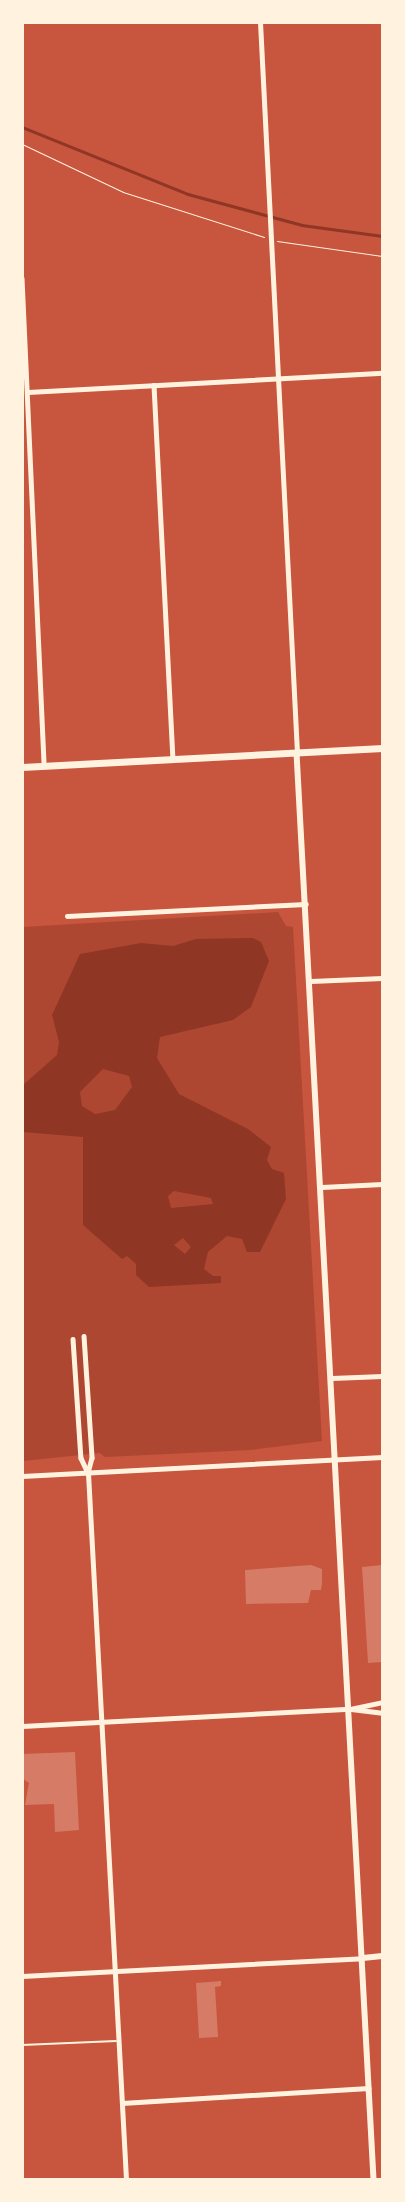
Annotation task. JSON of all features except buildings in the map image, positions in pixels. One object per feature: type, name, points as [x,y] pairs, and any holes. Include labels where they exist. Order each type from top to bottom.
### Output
[{"type":"main road","points":[[22,767],[382,748]]},
{"type":"main road","points":[[297,753],[311,982],[374,2180]]},
{"type":"main road","points":[[363,1958],[382,1956]]},
{"type":"street","points":[[260,22],[276,379],[297,753]]},
{"type":"street","points":[[22,278],[44,766]]},
{"type":"street","points":[[28,392],[382,373]]},
{"type":"street","points":[[154,385],[173,760]]},
{"type":"street","points":[[67,916],[306,904]]},
{"type":"street","points":[[311,982],[382,978]]},
{"type":"street","points":[[322,1187],[382,1184]]},
{"type":"street","points":[[84,1336],[92,1458],[88,1473],[126,2180]]},
{"type":"street","points":[[73,1339],[81,1458],[88,1473]]},
{"type":"street","points":[[332,1378],[382,1376]]},
{"type":"street","points":[[22,1476],[382,1457]]},
{"type":"street","points":[[22,1726],[350,1709],[382,1702]]},
{"type":"street","points":[[350,1709],[382,1713]]},
{"type":"street","points":[[22,1976],[363,1958]]},
{"type":"street","points":[[122,2103],[369,2088]]},
{"type":"lane","points":[[22,2045],[119,2041]]},
{"type":"path","points":[[22,144],[123,192],[291,246],[382,256]]},
{"type":"shaded area","points":[[278,912],[286,926],[293,927],[322,1441],[251,1450],[105,1457],[100,1453],[23,1461],[23,927]]},
{"type":"shaded area","points":[[253,938],[261,942],[269,961],[251,1007],[233,1020],[160,1037],[157,1058],[179,1094],[248,1129],[271,1147],[267,1160],[272,1169],[284,1173],[286,1199],[260,1252],[247,1252],[242,1239],[227,1236],[208,1252],[204,1269],[213,1276],[221,1276],[221,1283],[149,1287],[136,1275],[136,1264],[127,1256],[122,1259],[83,1225],[83,1137],[23,1132],[23,1085],[57,1055],[59,1042],[52,1015],[80,954],[141,943],[173,946],[196,939]],"holes":[[[103,1069],[129,1076],[132,1087],[115,1110],[95,1114],[82,1106],[80,1092]],[[174,1191],[211,1198],[213,1204],[171,1208],[168,1196]],[[183,1238],[191,1247],[185,1254],[174,1245]]]},
{"type":"waterway","points":[[22,127],[188,194],[302,225],[382,236]]}]
